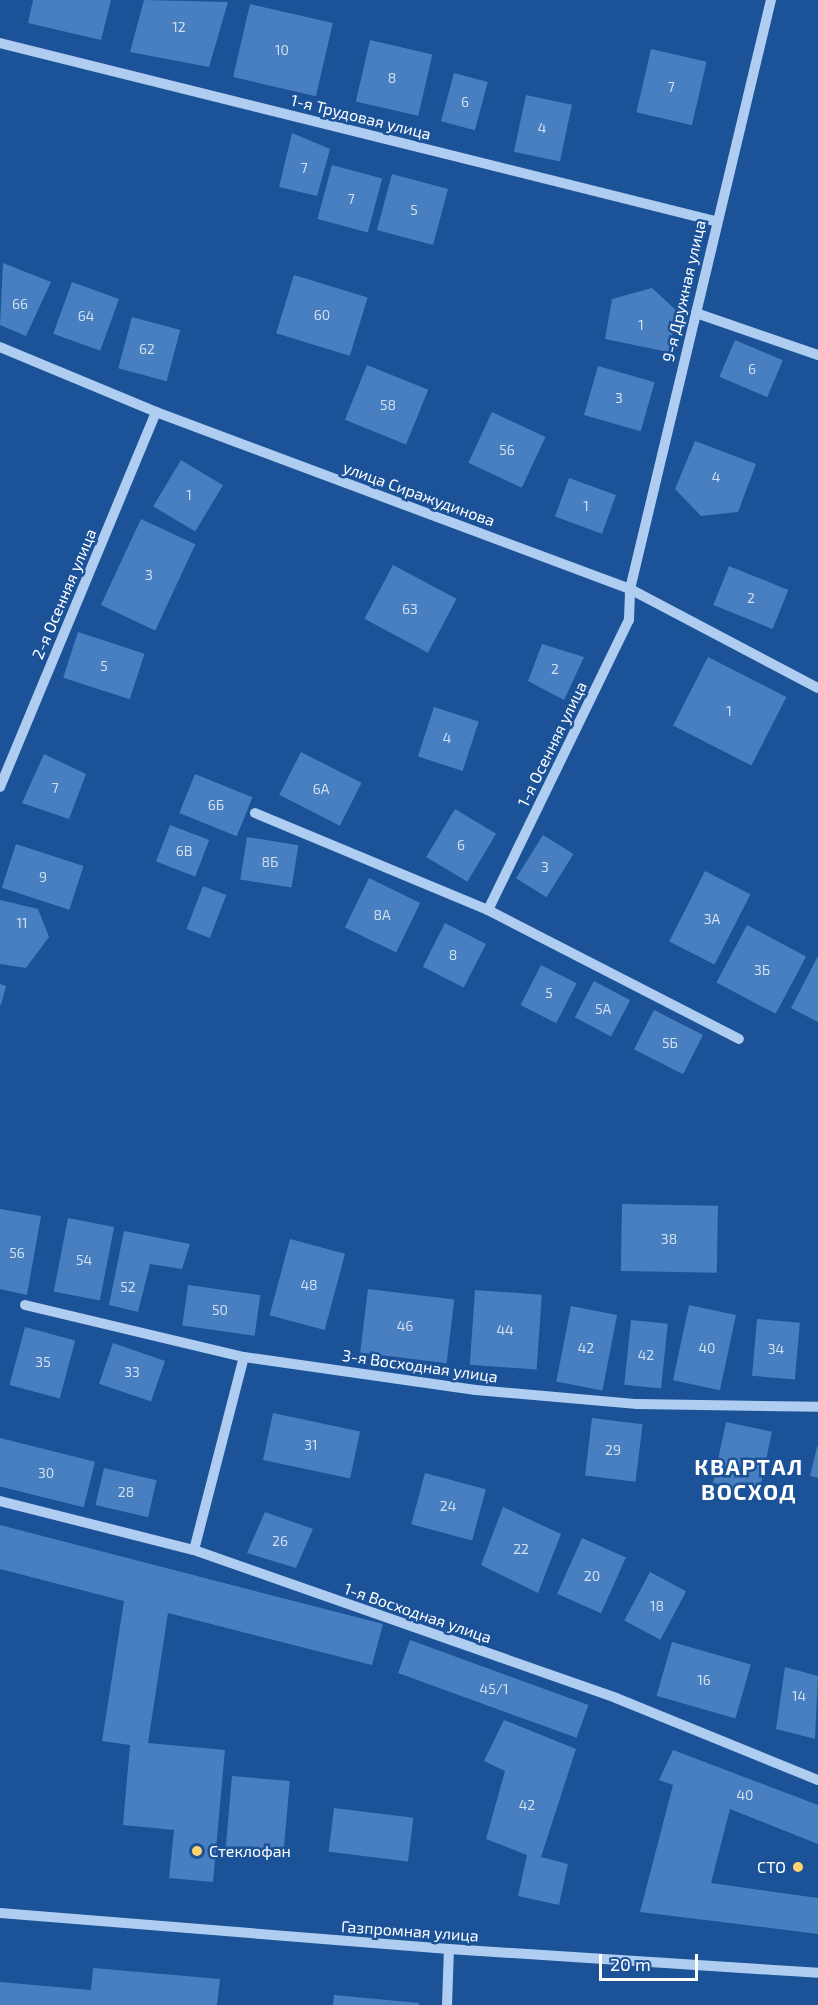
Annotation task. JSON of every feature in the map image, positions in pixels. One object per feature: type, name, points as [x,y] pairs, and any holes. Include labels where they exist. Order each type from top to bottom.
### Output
[{"type":"street","name":"9-я Дружная улица","points":[[630,589],[716,221],[771,0]]},
{"type":"street","name":"1-я Трудовая улица","points":[[0,43],[716,221]]},
{"type":"street","points":[[696,313],[818,355]]},
{"type":"street","name":"улица Сиражудинова","points":[[0,347],[156,412],[630,589],[818,688]]},
{"type":"street","name":"2-я Осенняя улица","points":[[0,787],[156,412]]},
{"type":"street","name":"1-я Осенняя улица","points":[[488,910],[629,620],[630,589]]},
{"type":"street","points":[[255,813],[488,910],[739,1039]]},
{"type":"street","name":"3-я Восходная улица","points":[[25,1305],[244,1357],[488,1391],[636,1404],[818,1407]]},
{"type":"street","points":[[194,1550],[244,1357]]},
{"type":"street","name":"1-я Восходная улица","points":[[0,1501],[194,1550],[616,1698],[818,1780]]},
{"type":"street","name":"Газпромная улица","points":[[0,1913],[449,1949],[818,1973]]},
{"type":"street","points":[[447,2005],[449,1949]]},
{"type":"building","points":[[33,0],[111,0],[101,40],[28,23]]},
{"type":"building","points":[[144,0],[228,2],[209,67],[130,52]]},
{"type":"building","points":[[250,4],[333,23],[316,96],[233,77]]},
{"type":"building","points":[[370,40],[432,54],[418,116],[356,101]]},
{"type":"building","points":[[651,49],[707,62],[692,125],[636,112]]},
{"type":"building","points":[[454,73],[488,82],[475,130],[441,121]]},
{"type":"building","points":[[526,95],[572,105],[560,162],[514,152]]},
{"type":"building","points":[[292,133],[330,149],[317,196],[279,187]]},
{"type":"building","points":[[332,165],[382,178],[368,233],[318,219]]},
{"type":"building","points":[[392,174],[448,189],[433,245],[377,230]]},
{"type":"building","points":[[3,263],[51,282],[26,336],[0,325]]},
{"type":"building","points":[[294,275],[368,298],[350,356],[276,333]]},
{"type":"building","points":[[72,282],[119,299],[100,351],[53,334]]},
{"type":"building","points":[[652,288],[678,312],[668,352],[605,339],[612,299]]},
{"type":"building","points":[[132,317],[180,330],[167,381],[118,368]]},
{"type":"building","points":[[735,340],[783,360],[767,397],[719,377]]},
{"type":"building","points":[[367,365],[428,390],[406,444],[345,420]]},
{"type":"building","points":[[598,366],[655,382],[641,431],[584,415]]},
{"type":"building","points":[[492,412],[545,437],[522,488],[468,463]]},
{"type":"building","points":[[695,441],[756,464],[738,512],[701,516],[675,489]]},
{"type":"building","points":[[181,460],[223,485],[195,532],[153,506]]},
{"type":"building","points":[[569,478],[616,495],[602,534],[555,517]]},
{"type":"building","points":[[141,519],[195,544],[155,630],[101,605]]},
{"type":"building","points":[[393,565],[457,599],[428,653],[364,619]]},
{"type":"building","points":[[729,566],[788,590],[773,629],[713,605]]},
{"type":"building","points":[[78,632],[145,654],[130,699],[63,678]]},
{"type":"building","points":[[542,644],[584,657],[564,700],[528,681]]},
{"type":"building","points":[[708,657],[786,697],[751,766],[673,726]]},
{"type":"building","points":[[434,707],[479,722],[463,771],[418,756]]},
{"type":"building","points":[[301,752],[362,783],[340,826],[279,795]]},
{"type":"building","points":[[44,754],[86,774],[69,819],[22,803]]},
{"type":"building","points":[[195,774],[252,797],[237,836],[179,813]]},
{"type":"building","points":[[455,809],[496,834],[467,882],[426,857]]},
{"type":"building","points":[[170,825],[209,840],[195,876],[156,861]]},
{"type":"building","points":[[543,835],[574,854],[547,897],[516,878]]},
{"type":"building","points":[[247,837],[298,845],[292,888],[240,879]]},
{"type":"building","points":[[16,844],[84,866],[69,910],[2,888]]},
{"type":"building","points":[[705,871],[750,894],[715,965],[669,941]]},
{"type":"building","points":[[369,878],[420,903],[396,952],[345,927]]},
{"type":"building","points":[[203,886],[226,895],[210,938],[187,929]]},
{"type":"building","points":[[0,900],[38,909],[49,937],[26,968],[0,964]]},
{"type":"building","points":[[445,923],[486,944],[464,988],[423,967]]},
{"type":"building","points":[[747,925],[806,956],[776,1014],[716,982]]},
{"type":"building","points":[[818,956],[818,1022],[791,1008]]},
{"type":"building","points":[[541,965],[577,983],[556,1023],[521,1005]]},
{"type":"building","points":[[594,981],[630,1000],[611,1036],[575,1017]]},
{"type":"building","points":[[0,984],[6,986],[1,1005],[0,1005]]},
{"type":"building","points":[[654,1010],[703,1035],[683,1074],[634,1049]]},
{"type":"building","points":[[622,1204],[718,1206],[717,1273],[621,1271]]},
{"type":"building","points":[[0,1209],[41,1216],[27,1295],[0,1289]]},
{"type":"building","points":[[68,1218],[114,1227],[100,1301],[54,1292]]},
{"type":"building","points":[[124,1231],[190,1244],[182,1269],[150,1264],[138,1312],[109,1305]]},
{"type":"building","points":[[290,1239],[345,1254],[325,1330],[270,1315]]},
{"type":"building","points":[[188,1285],[260,1295],[255,1336],[182,1326]]},
{"type":"building","points":[[368,1289],[454,1300],[447,1363],[360,1353]]},
{"type":"building","points":[[475,1290],[542,1295],[537,1369],[470,1365]]},
{"type":"building","points":[[689,1305],[736,1315],[720,1390],[673,1380]]},
{"type":"building","points":[[571,1306],[617,1315],[602,1391],[556,1382]]},
{"type":"building","points":[[757,1319],[800,1323],[795,1380],[752,1376]]},
{"type":"building","points":[[631,1320],[668,1324],[661,1389],[624,1385]]},
{"type":"building","points":[[25,1327],[75,1340],[60,1398],[9,1385]]},
{"type":"building","points":[[113,1343],[165,1361],[151,1402],[99,1384]]},
{"type":"building","points":[[273,1413],[360,1432],[350,1478],[263,1460]]},
{"type":"building","points":[[592,1418],[643,1424],[636,1482],[585,1476]]},
{"type":"building","points":[[726,1422],[772,1432],[759,1492],[713,1483]]},
{"type":"building","points":[[0,1438],[95,1462],[84,1507],[0,1486]]},
{"type":"building","points":[[818,1447],[818,1478],[810,1476]]},
{"type":"building","points":[[104,1468],[157,1480],[148,1517],[95,1505]]},
{"type":"building","points":[[425,1473],[486,1489],[472,1540],[411,1524]]},
{"type":"building","points":[[503,1507],[561,1534],[538,1593],[481,1565]]},
{"type":"building","points":[[265,1512],[313,1529],[296,1568],[247,1553]]},
{"type":"building","points":[[0,1525],[383,1624],[372,1665],[168,1613],[148,1743],[225,1750],[213,1882],[169,1878],[174,1830],[123,1825],[130,1745],[102,1741],[124,1601],[0,1569]]},
{"type":"building","points":[[582,1538],[626,1558],[601,1613],[557,1594]]},
{"type":"building","points":[[650,1572],[686,1591],[660,1640],[624,1621]]},
{"type":"building","points":[[410,1640],[589,1705],[577,1738],[398,1673]]},
{"type":"building","points":[[672,1642],[751,1665],[735,1718],[657,1696]]},
{"type":"building","points":[[785,1667],[818,1676],[815,1739],[776,1729]]},
{"type":"building","points":[[504,1720],[576,1749],[541,1857],[568,1864],[559,1905],[518,1896],[527,1855],[486,1839],[505,1771],[484,1761]]},
{"type":"building","points":[[673,1750],[818,1805],[818,1844],[730,1809],[711,1883],[818,1898],[818,1934],[640,1912],[673,1785],[659,1780]]},
{"type":"building","points":[[232,1776],[290,1781],[283,1856],[225,1851]]},
{"type":"building","points":[[334,1808],[413,1818],[408,1861],[329,1852]]},
{"type":"building","points":[[93,1968],[220,1979],[217,2005],[0,2005],[0,1982],[91,1990]]},
{"type":"building","points":[[334,1995],[419,2003],[419,2005],[333,2005]]},
{"type":"place","name":"Стеклофан","points":[[197,1851]]},
{"type":"place","name":"СТО","points":[[798,1867]]},
{"type":"district","name":"КВАРТАЛ ВОСХОД","points":[[749,1478]]}]
